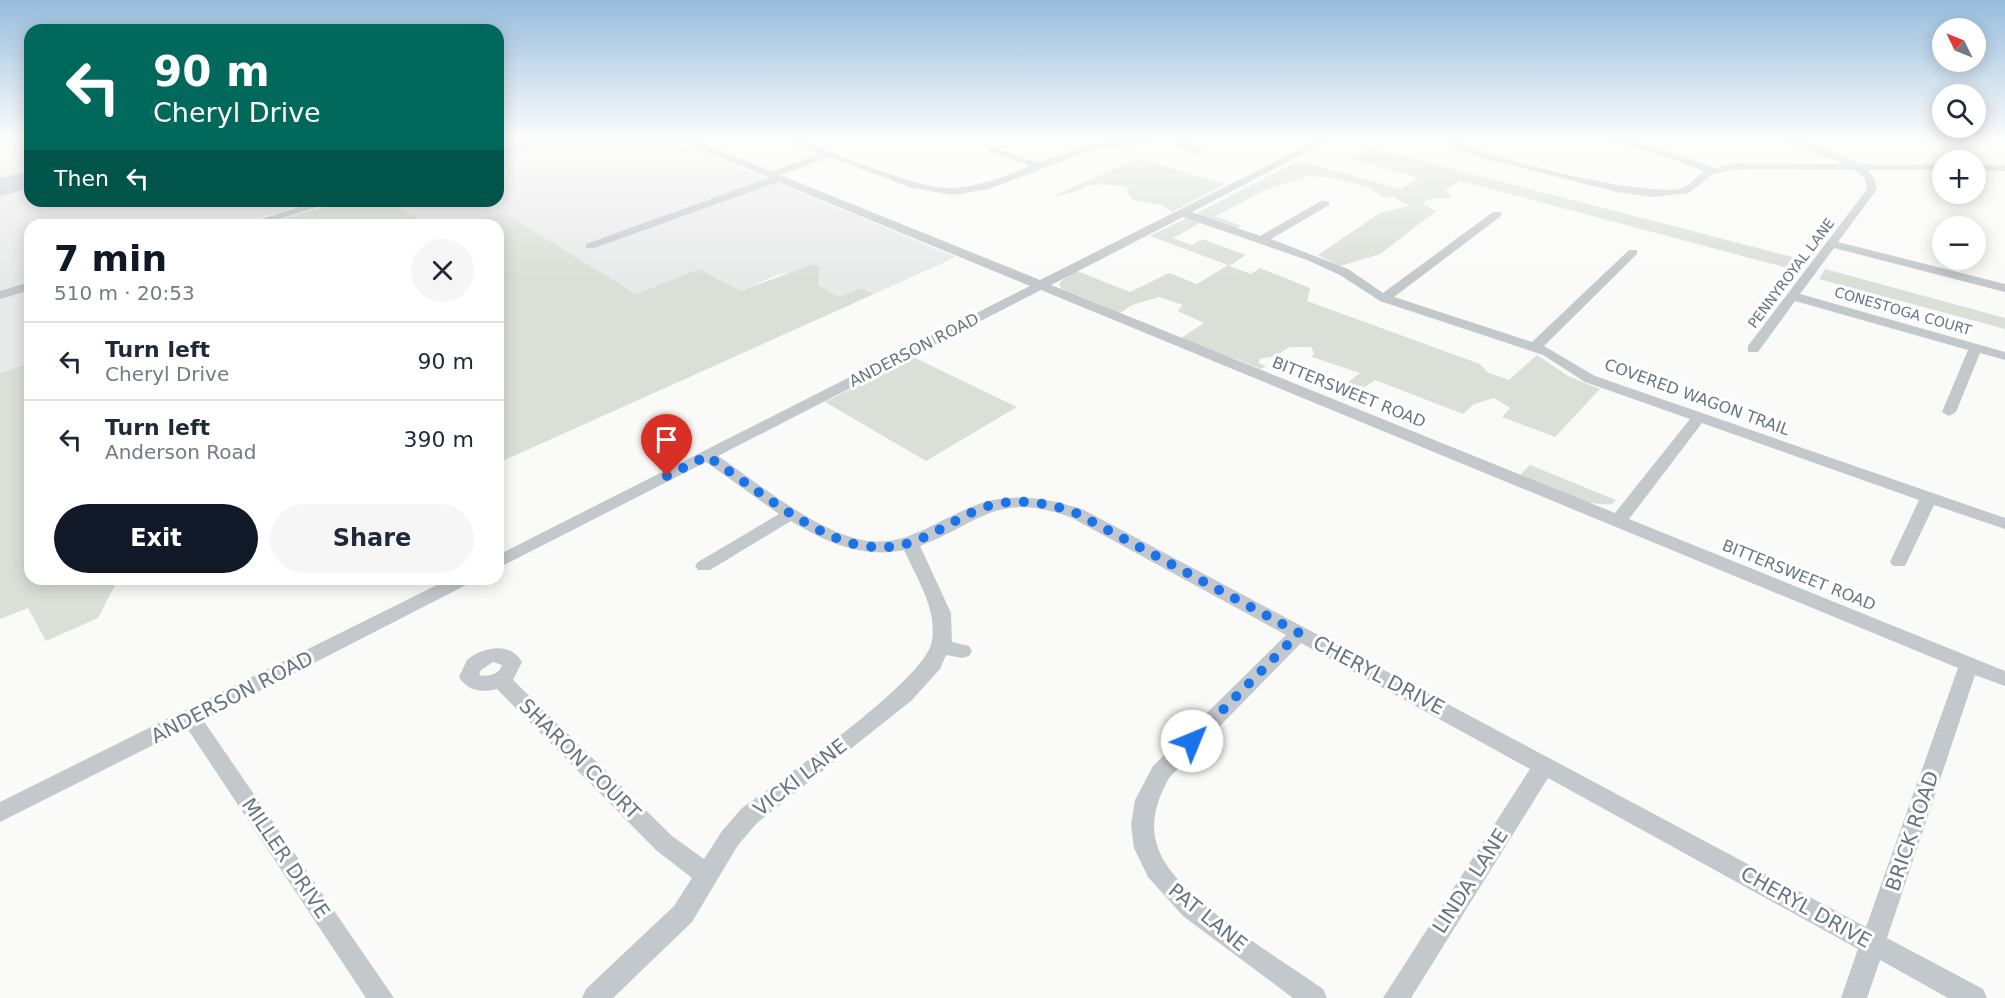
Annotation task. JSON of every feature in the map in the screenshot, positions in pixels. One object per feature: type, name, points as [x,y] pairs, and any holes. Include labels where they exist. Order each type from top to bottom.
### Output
[{"type":"street","points":[[590,246],[751,185]]},
{"type":"street","name":"BITTERSWEET ROAD","points":[[795,185],[2005,679]]},
{"type":"street","points":[[912,185],[953,195],[991,185]]},
{"type":"street","name":"ANDERSON ROAD","points":[[504,559],[1238,185]]},
{"type":"street","points":[[1601,185],[1627,191],[1660,195],[1685,191],[1692,185]]},
{"type":"street","name":"PENNYROYAL LANE","points":[[1753,349],[1872,189],[1871,185]]},
{"type":"street","points":[[1660,195],[1671,202]]},
{"type":"street","points":[[1261,240],[1325,203]]},
{"type":"street","points":[[269,219],[311,207]]},
{"type":"street","name":"COVERED WAGON TRAIL","points":[[1183,213],[1338,270],[1364,289],[1384,298],[1558,357],[1590,379],[2005,524]]},
{"type":"street","points":[[1384,298],[1497,214]]},
{"type":"street","points":[[1831,244],[2005,288]]},
{"type":"street","points":[[1534,348],[1633,252]]},
{"type":"street","points":[[0,295],[24,288]]},
{"type":"street","name":"CONESTOGA COURT","points":[[1793,296],[2005,356]]},
{"type":"street","points":[[1949,412],[1976,347]]},
{"type":"street","points":[[1618,521],[1699,417]]},
{"type":"street","name":"CHERYL DRIVE","points":[[707,456],[828,535],[854,544],[876,547],[910,544],[942,531],[976,511],[1027,497],[1078,514],[1974,998]]},
{"type":"street","points":[[1899,562],[1928,499]]},
{"type":"street","points":[[704,566],[793,513]]},
{"type":"street","name":"VICKI LANE","points":[[595,998],[683,914],[730,838],[749,816],[904,696],[951,649],[944,632],[942,613],[910,544]]},
{"type":"street","name":"ANDERSON ROAD","points":[[0,813],[452,585]]},
{"type":"street","name":"PAT LANE","points":[[1299,633],[1161,772],[1151,786],[1142,814],[1143,840],[1155,870],[1169,888],[1199,915],[1314,998]]},
{"type":"street","name":"SHARON COURT","points":[[477,662],[469,672],[472,681],[485,684],[500,679],[664,843],[708,876]]},
{"type":"street","name":"BRICK ROAD","points":[[1854,998],[1969,664]]},
{"type":"street","name":"MILLER DRIVE","points":[[191,718],[381,998]]},
{"type":"street","name":"LINDA LANE","points":[[1396,998],[1545,765]]},
{"type":"shaded area","points":[[0,185],[24,185],[24,207],[298,207],[255,219],[24,219],[24,365],[0,373]]},
{"type":"shaded area","points":[[0,185],[24,185],[24,190],[0,196]]},
{"type":"shaded area","points":[[504,185],[781,185],[956,257],[874,294],[861,288],[839,297],[818,285],[820,267],[777,275],[740,291],[699,269],[636,294],[503,212],[481,219],[418,219],[399,207],[504,207]]},
{"type":"shaded area","points":[[1080,185],[1224,185],[1172,212],[1161,205],[1133,200],[1126,190],[1130,189],[1111,185],[1086,186],[1081,188],[1083,189],[1050,198]]},
{"type":"shaded area","points":[[1252,185],[1282,185],[1267,189],[1215,216],[1241,226],[1237,228],[1199,215],[1199,212]]},
{"type":"shaded area","points":[[1358,185],[1385,185],[1401,189],[1408,185],[1454,185],[1446,189],[1452,198],[1429,199],[1422,203],[1436,211],[1380,254],[1340,266],[1318,255],[1380,213],[1409,206],[1394,197],[1382,197],[1371,188]]},
{"type":"shaded area","points":[[1474,185],[1513,185],[1804,260],[1795,270]]},
{"type":"shaded area","points":[[324,207],[399,207],[418,219],[282,219]]},
{"type":"shaded area","points":[[503,212],[636,294],[699,269],[740,291],[814,264],[820,267],[818,285],[839,297],[861,288],[874,294],[504,460],[504,219],[481,219]]},
{"type":"shaded area","points":[[1187,218],[1200,223],[1173,238],[1192,245],[1202,239],[1246,255],[1229,266],[1251,274],[1260,268],[1310,288],[1307,301],[1480,364],[1487,372],[1509,380],[1537,355],[1568,376],[1600,389],[1555,437],[1502,417],[1510,408],[1494,398],[1474,404],[1463,414],[1375,380],[1365,387],[1347,383],[1360,373],[1312,357],[1314,353],[1311,347],[1290,347],[1275,356],[1259,359],[1259,363],[1266,366],[1261,369],[1181,338],[1204,323],[1178,311],[1183,305],[1159,297],[1132,305],[1120,313],[1062,289],[1059,285],[1061,281],[1077,271],[1130,292],[1169,273],[1197,284],[1228,265],[1150,236]]},
{"type":"shaded area","points":[[1825,269],[2005,318],[2005,329],[1819,279]]},
{"type":"shaded area","points":[[913,357],[1017,407],[926,461],[825,402]]},
{"type":"shaded area","points":[[24,365],[24,585],[115,585],[98,618],[46,641],[28,608],[0,619],[0,373]]},
{"type":"shaded area","points":[[1530,465],[1616,500],[1612,504],[1601,504],[1565,495],[1520,475]]},
{"type":"route","points":[[667,476],[707,456],[828,535],[843,541],[876,547],[910,544],[942,531],[989,506],[1027,502],[1050,505],[1078,514],[1299,633],[1192,741]]}]
